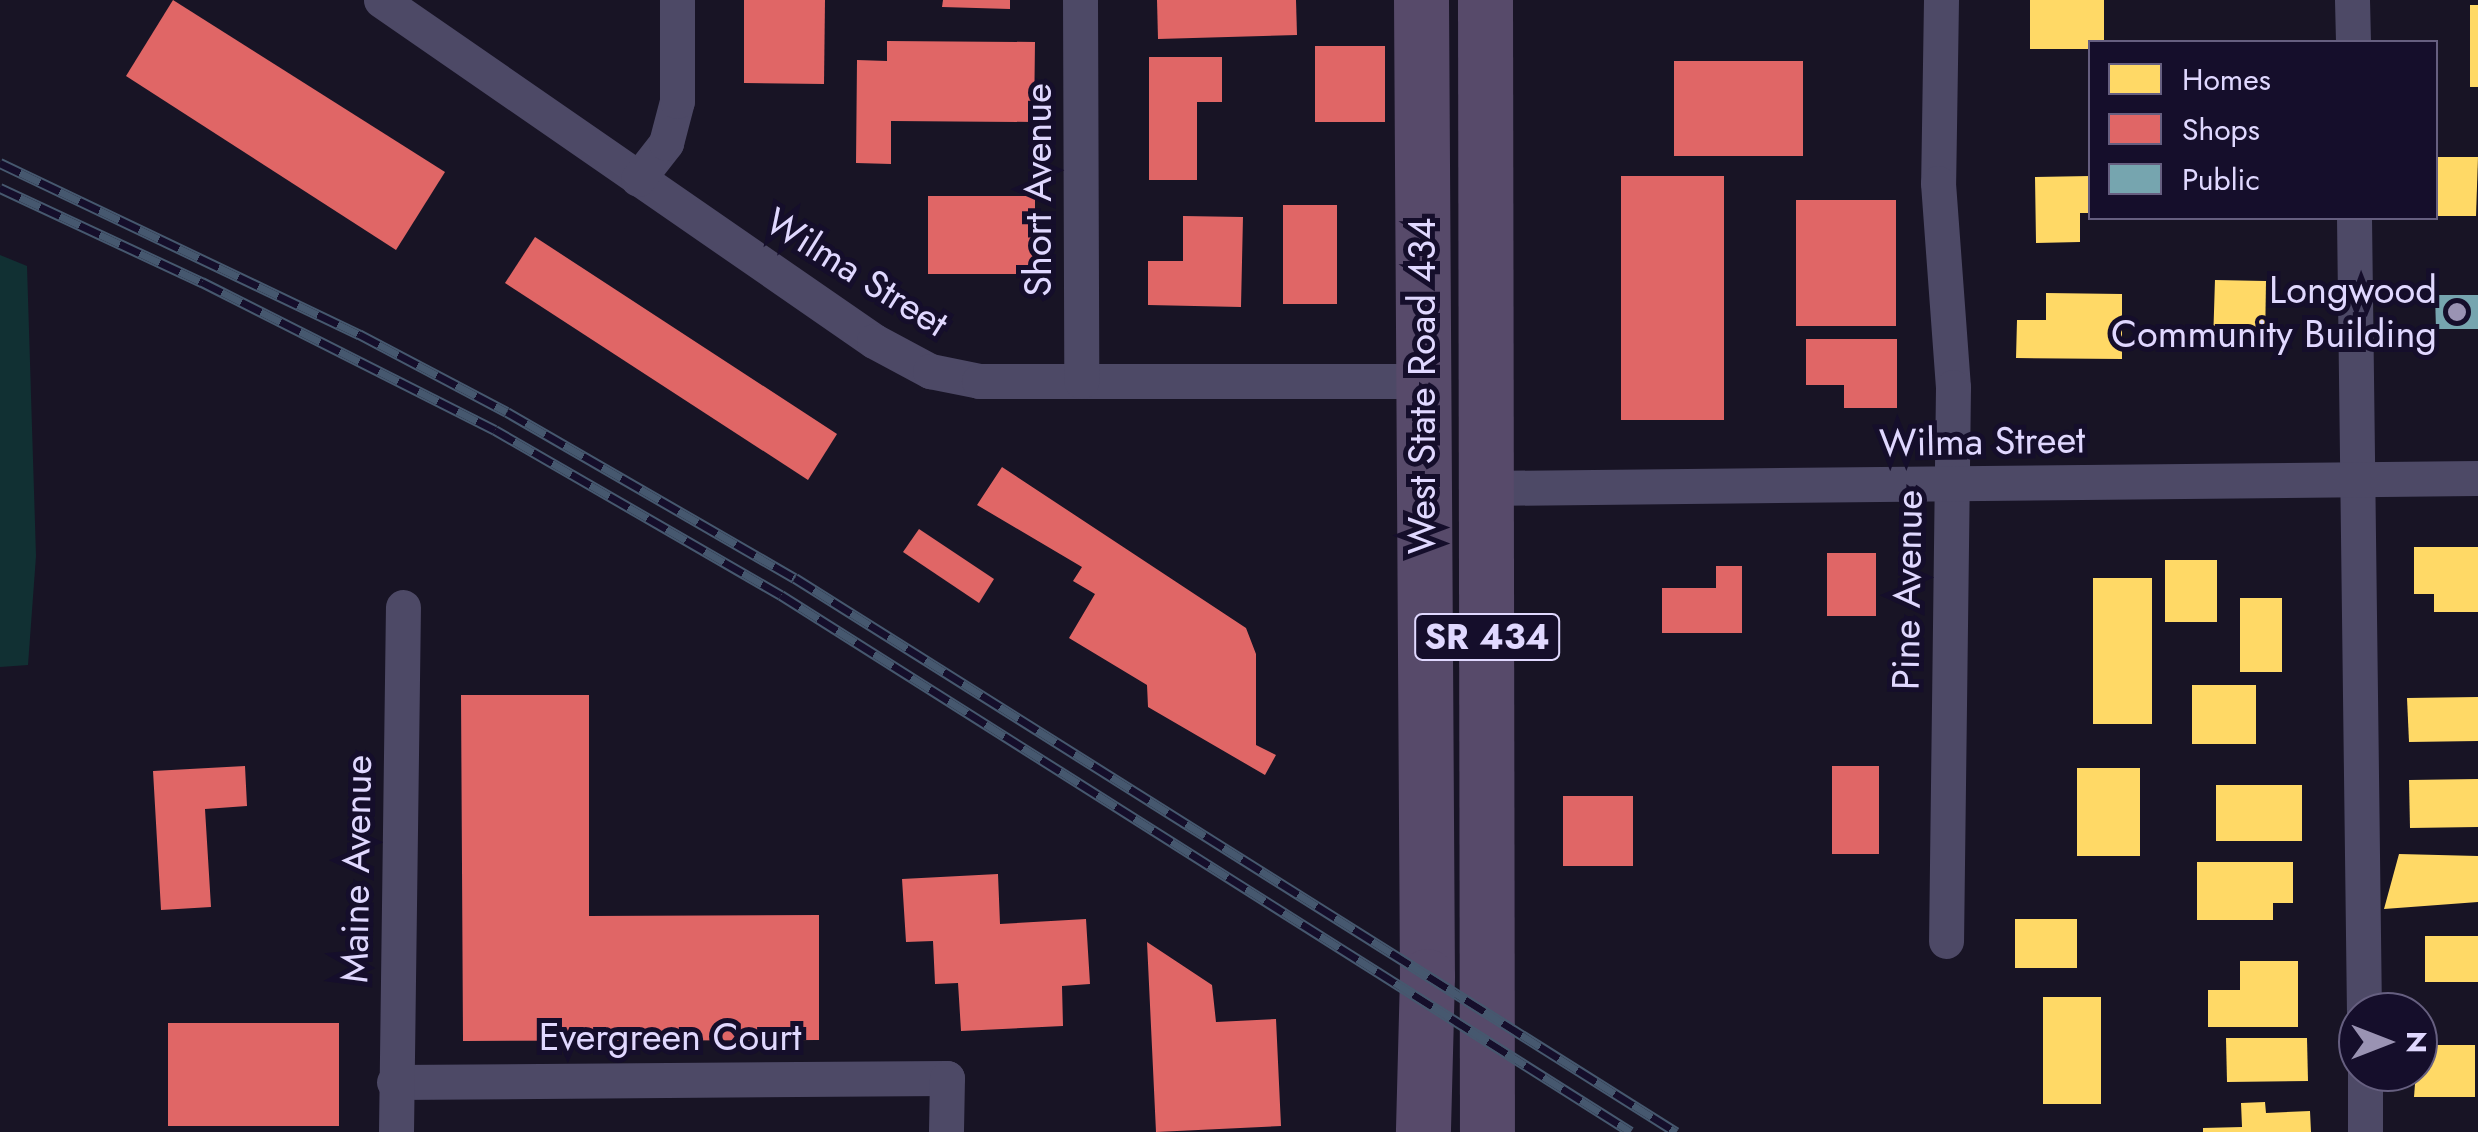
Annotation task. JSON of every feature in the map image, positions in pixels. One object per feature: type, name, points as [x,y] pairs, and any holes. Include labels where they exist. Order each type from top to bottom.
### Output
[{"type":"main road","name":"West State Road 434","points":[[1421,0],[1427,976],[1423,1132]]},
{"type":"main road","name":"West State Road 434","points":[[1484,0],[1486,1132]]},
{"type":"street","name":"Wilma Street","points":[[381,0],[885,349],[930,371],[980,381],[1423,381]]},
{"type":"street","points":[[638,179],[666,143],[676,101],[676,0]]},
{"type":"street","name":"Short Avenue","points":[[1080,0],[1081,381]]},
{"type":"street","name":"Pine Avenue","points":[[1941,0],[1938,183],[1953,387],[1946,942]]},
{"type":"street","points":[[2352,0],[2352,40]]},
{"type":"street","points":[[2354,220],[2364,992]]},
{"type":"street","name":"Wilma Street","points":[[1487,488],[2478,478]]},
{"type":"street","name":"Maine Avenue","points":[[396,1132],[403,608]]},
{"type":"street","name":"Evergreen Court","points":[[394,1082],[947,1078],[946,1132]]},
{"type":"street","points":[[2365,1092],[2365,1132]]},
{"type":"green space","points":[[0,255],[27,266],[36,556],[28,665],[0,667]]},
{"type":"building: Homes","points":[[2030,0],[2104,0],[2104,40],[2088,40],[2088,49],[2030,49]]},
{"type":"building: Homes","points":[[2470,5],[2478,5],[2478,87],[2470,87]]},
{"type":"building: Homes","points":[[2438,157],[2478,157],[2476,216],[2438,216]]},
{"type":"building: Homes","points":[[2088,176],[2088,213],[2080,213],[2080,242],[2036,243],[2035,177]]},
{"type":"building: Homes","points":[[2215,280],[2266,281],[2265,344],[2213,343]]},
{"type":"building: Homes","points":[[2046,293],[2122,294],[2122,359],[2016,358],[2017,320],[2046,320]]},
{"type":"building: Homes","points":[[2414,547],[2478,547],[2478,612],[2434,612],[2434,594],[2414,594]]},
{"type":"building: Homes","points":[[2165,560],[2217,560],[2217,622],[2165,622]]},
{"type":"building: Homes","points":[[2093,578],[2152,578],[2152,724],[2093,724]]},
{"type":"building: Homes","points":[[2240,598],[2282,598],[2282,672],[2240,672]]},
{"type":"building: Homes","points":[[2192,685],[2256,685],[2256,744],[2192,744]]},
{"type":"building: Homes","points":[[2478,697],[2478,741],[2409,742],[2407,698]]},
{"type":"building: Homes","points":[[2077,768],[2140,768],[2140,856],[2077,856]]},
{"type":"building: Homes","points":[[2478,779],[2478,827],[2410,828],[2409,780]]},
{"type":"building: Homes","points":[[2216,785],[2302,785],[2302,841],[2216,841]]},
{"type":"building: Homes","points":[[2399,854],[2478,856],[2478,902],[2384,909]]},
{"type":"building: Homes","points":[[2197,862],[2293,862],[2293,903],[2273,903],[2273,920],[2197,920]]},
{"type":"building: Homes","points":[[2015,919],[2077,919],[2077,968],[2015,968]]},
{"type":"building: Homes","points":[[2425,936],[2478,936],[2478,982],[2425,982]]},
{"type":"building: Homes","points":[[2240,961],[2298,961],[2298,1027],[2208,1027],[2208,990],[2240,990]]},
{"type":"building: Homes","points":[[2043,997],[2101,997],[2101,1104],[2043,1104]]},
{"type":"building: Homes","points":[[2226,1038],[2307,1038],[2308,1081],[2227,1082]]},
{"type":"building: Homes","points":[[2438,1045],[2475,1045],[2475,1097],[2414,1097],[2414,1092],[2438,1092]]},
{"type":"building: Homes","points":[[2265,1102],[2266,1113],[2310,1111],[2311,1132],[2203,1132],[2203,1128],[2242,1127],[2241,1103]]},
{"type":"building: Shops","points":[[173,0],[445,172],[396,250],[126,76]]},
{"type":"building: Shops","points":[[744,0],[825,0],[824,84],[744,83]]},
{"type":"building: Shops","points":[[943,0],[1010,0],[1010,9],[942,7]]},
{"type":"building: Shops","points":[[1157,0],[1296,0],[1297,35],[1158,39]]},
{"type":"building: Shops","points":[[887,41],[1035,42],[1034,122],[891,121],[891,164],[856,163],[857,60],[887,61]]},
{"type":"building: Shops","points":[[1315,46],[1385,46],[1385,122],[1315,122]]},
{"type":"building: Shops","points":[[1149,57],[1222,57],[1222,102],[1197,102],[1197,180],[1149,180]]},
{"type":"building: Shops","points":[[1674,61],[1803,61],[1803,156],[1674,156]]},
{"type":"building: Shops","points":[[1621,176],[1724,176],[1724,420],[1621,420]]},
{"type":"building: Shops","points":[[928,196],[1035,196],[1035,274],[928,274]]},
{"type":"building: Shops","points":[[1796,200],[1896,200],[1896,326],[1796,326]]},
{"type":"building: Shops","points":[[1283,205],[1337,205],[1337,304],[1283,304]]},
{"type":"building: Shops","points":[[1183,216],[1243,217],[1241,307],[1148,305],[1148,261],[1183,261]]},
{"type":"building: Shops","points":[[535,237],[837,434],[808,480],[505,283]]},
{"type":"building: Shops","points":[[1806,339],[1897,339],[1897,408],[1844,408],[1844,385],[1806,385]]},
{"type":"building: Shops","points":[[1002,467],[1246,628],[1256,654],[1256,745],[1276,755],[1265,775],[1148,707],[1147,685],[1069,638],[1095,594],[1073,581],[1082,567],[977,505]]},
{"type":"building: Shops","points":[[919,529],[994,579],[979,603],[903,552]]},
{"type":"building: Shops","points":[[1827,553],[1876,553],[1876,616],[1827,616]]},
{"type":"building: Shops","points":[[1716,566],[1742,566],[1742,633],[1662,633],[1662,588],[1716,588]]},
{"type":"building: Shops","points":[[461,695],[589,695],[589,916],[819,915],[819,1040],[463,1041]]},
{"type":"building: Shops","points":[[245,766],[247,806],[205,809],[211,907],[161,910],[153,771]]},
{"type":"building: Shops","points":[[1832,766],[1879,766],[1879,854],[1832,854]]},
{"type":"building: Shops","points":[[1563,796],[1633,796],[1633,866],[1563,866]]},
{"type":"building: Shops","points":[[998,874],[1000,924],[1086,919],[1090,984],[1062,986],[1063,1026],[961,1031],[958,983],[935,984],[933,941],[906,942],[902,879]]},
{"type":"building: Shops","points":[[1147,942],[1212,985],[1216,1022],[1276,1019],[1281,1126],[1156,1132]]},
{"type":"building: Shops","points":[[168,1023],[339,1023],[339,1126],[168,1126]]},
{"type":"building: Public","name":"Longwood Community Building","points":[[2435,295],[2478,295],[2478,329],[2436,329]]},
{"type":"railway","points":[[0,163],[359,334],[507,412],[795,578],[1676,1132]]},
{"type":"railway","points":[[0,188],[202,282],[495,430],[781,595],[1631,1132]]},
{"type":"place","name":"Longwood Community Building","points":[[2457,312]]}]
